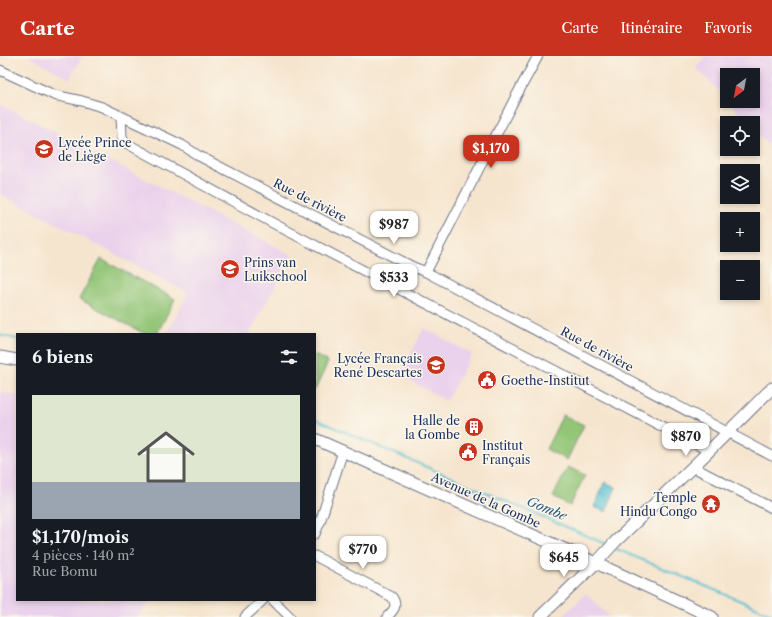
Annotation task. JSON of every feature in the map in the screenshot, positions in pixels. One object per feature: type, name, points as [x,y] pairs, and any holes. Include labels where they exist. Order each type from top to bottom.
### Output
[{"type":"street","points":[[426,272],[538,56]]},
{"type":"street","name":"Rue de rivière","points":[[0,70],[54,95],[102,107],[182,145],[198,156],[413,267],[426,272],[772,456]]},
{"type":"street","points":[[121,116],[122,138],[126,143],[282,228],[709,451]]},
{"type":"street","points":[[0,357],[16,360]]},
{"type":"street","points":[[540,617],[772,388]]},
{"type":"street","name":"Avenue de la Gombe","points":[[316,439],[596,563],[712,617]]},
{"type":"street","points":[[316,532],[343,451]]},
{"type":"street","points":[[693,467],[772,508]]},
{"type":"street","points":[[316,557],[392,597],[395,602],[395,606],[387,617]]},
{"type":"street","points":[[245,617],[262,601]]},
{"type":"street","points":[[274,601],[290,617]]},
{"type":"shaded area","points":[[28,56],[82,56],[70,79]]},
{"type":"shaded area","points":[[702,56],[772,56],[772,149],[760,136],[760,116],[742,116],[734,108],[760,108],[760,68],[720,68],[720,92],[695,67],[705,59]]},
{"type":"shaded area","name":"Lycée Prince de Liège","points":[[0,104],[292,255],[250,333],[168,333],[188,293],[0,194]]},
{"type":"shaded area","name":"Lycée Français René Descartes","points":[[424,328],[472,354],[446,401],[400,375]]},
{"type":"shaded area","points":[[0,392],[16,395],[16,601],[152,601],[135,617],[0,617]]},
{"type":"shaded area","points":[[586,593],[610,617],[562,617]]},
{"type":"green space","points":[[101,259],[175,299],[158,333],[143,333],[79,299]]},
{"type":"green space","points":[[316,356],[328,362],[316,388]]},
{"type":"green space","points":[[563,415],[584,425],[567,460],[546,449]]},
{"type":"green space","points":[[568,467],[585,475],[570,506],[553,497]]},
{"type":"water","points":[[605,482],[616,487],[606,512],[594,507]]},
{"type":"waterway","name":"Gombe","points":[[0,335],[16,339]]},
{"type":"waterway","name":"Gombe","points":[[316,419],[608,545]]},
{"type":"waterway","name":"Gombe","points":[[614,548],[772,614]]},
{"type":"place","name":"Lycée Prince de Liège","points":[[44,149]]},
{"type":"place","name":"Prins van Luikschool","points":[[230,269]]},
{"type":"place","name":"Lycée Français René Descartes","points":[[436,365]]},
{"type":"place","name":"Goethe-Institut","points":[[487,380]]},
{"type":"place","name":"Halle de la Gombe","points":[[474,427]]},
{"type":"place","name":"Institut Français","points":[[468,452]]},
{"type":"place","name":"Temple Hindu Congo","points":[[711,504]]}]
